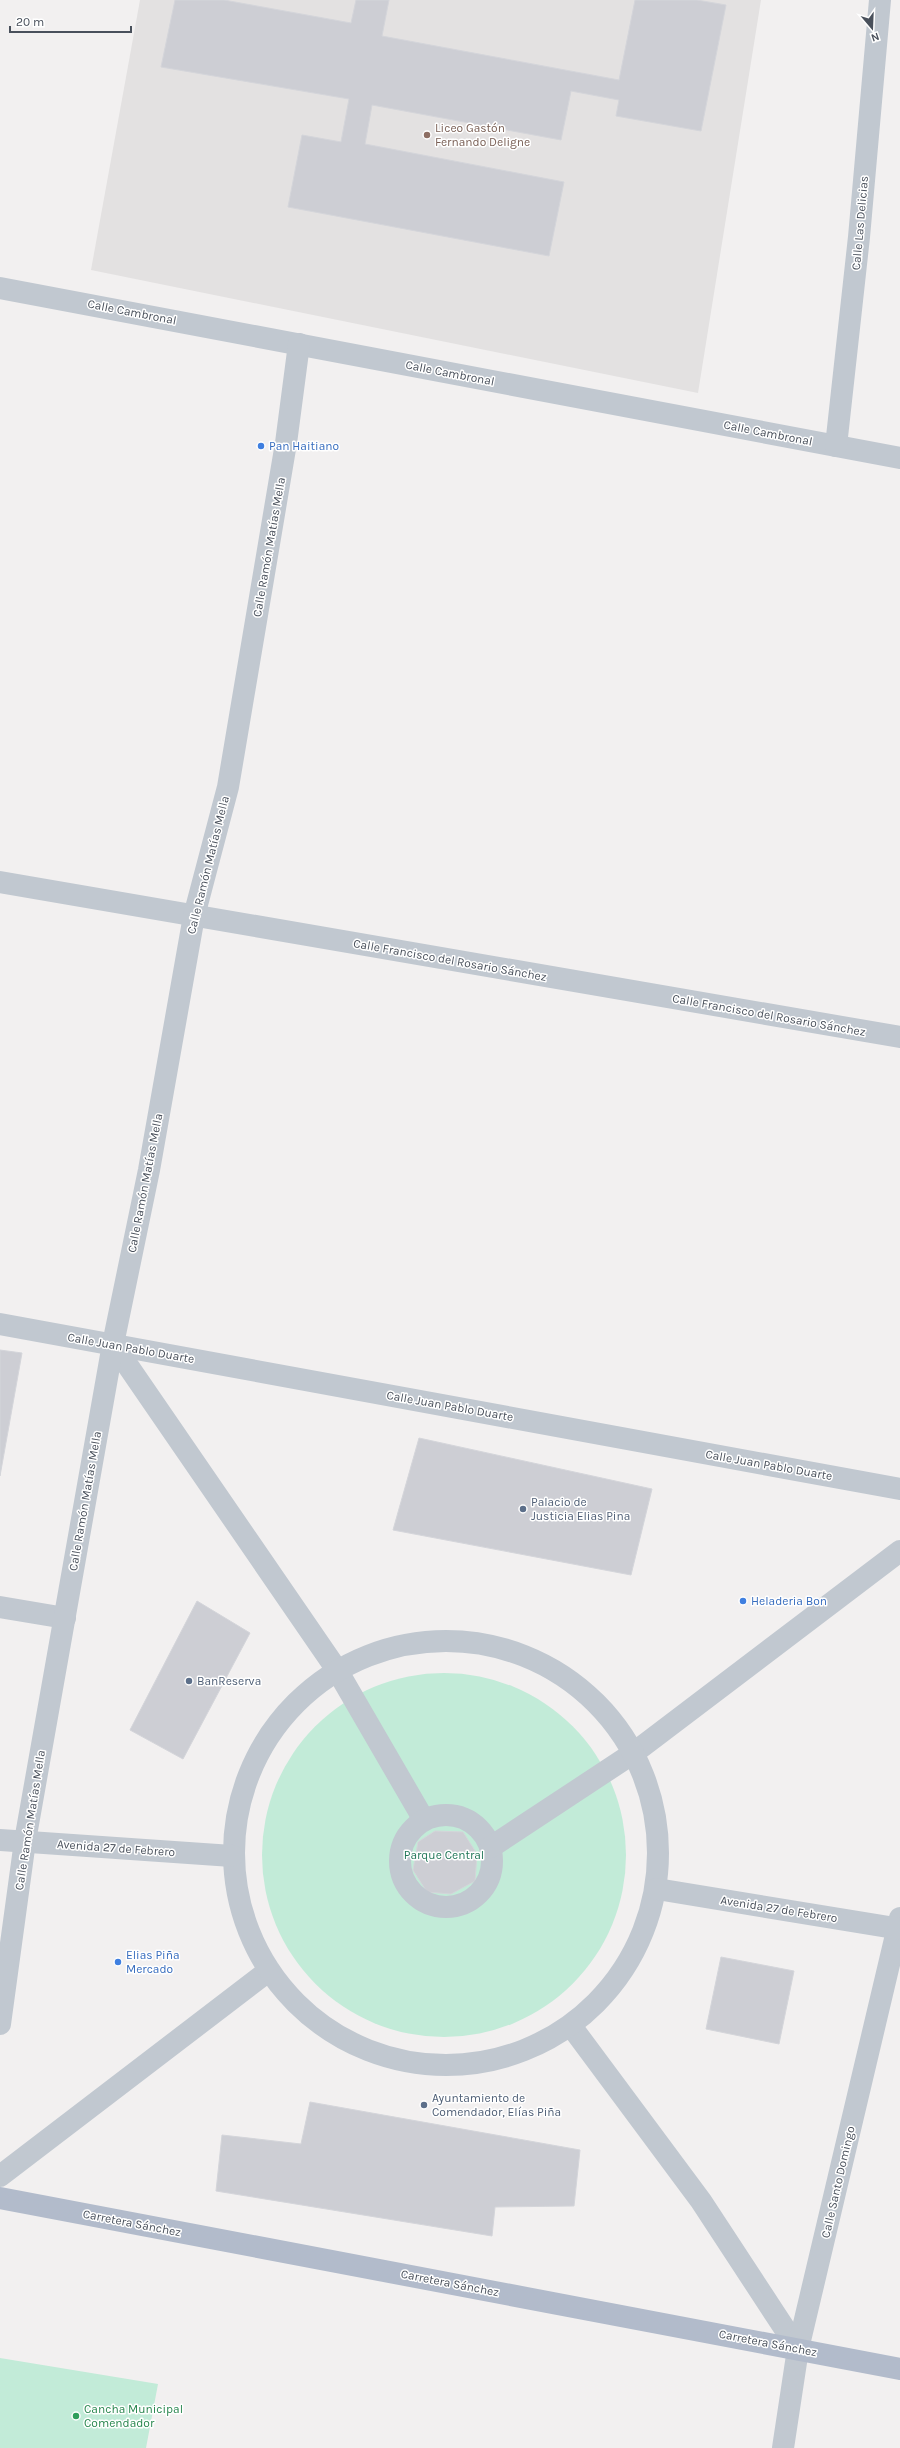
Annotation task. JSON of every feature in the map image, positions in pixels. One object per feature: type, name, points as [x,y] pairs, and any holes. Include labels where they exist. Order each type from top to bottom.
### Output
[{"type":"main road","name":"Carretera Sánchez","points":[[0,2198],[900,2369]]},
{"type":"street","name":"Calle Las Delicias","points":[[836,446],[859,237],[880,0]]},
{"type":"street","name":"Calle Cambronal","points":[[0,288],[900,458]]},
{"type":"street","name":"Calle Ramón Matías Mella","points":[[0,2024],[25,1841],[113,1344],[149,1170],[194,916],[228,787],[286,443],[298,344]]},
{"type":"street","name":"Calle Francisco del Rosario Sánchez","points":[[0,882],[900,1037]]},
{"type":"street","name":"Calle Juan Pablo Duarte","points":[[0,1324],[900,1489]]},
{"type":"street","points":[[113,1344],[337,1670],[424,1820]]},
{"type":"street","points":[[491,1847],[635,1752],[900,1551]]},
{"type":"street","points":[[0,1607],[65,1618]]},
{"type":"street","points":[[470,1641],[492,1647],[536,1660],[593,1698],[635,1752],[657,1818],[657,1889],[641,1942],[612,1988],[571,2026],[510,2056],[442,2067],[434,2066],[374,2055],[314,2022],[267,1972],[241,1916],[232,1856],[238,1801],[259,1749],[293,1704],[337,1670],[401,1644],[470,1641]]},
{"type":"street","points":[[440,1815],[457,1816],[472,1823],[485,1835],[491,1847],[493,1861],[491,1874],[485,1887],[475,1897],[460,1905],[443,1907],[426,1903],[412,1893],[403,1878],[400,1862],[403,1845],[411,1830],[424,1820],[440,1815]]},
{"type":"street","name":"Avenida 27 de Febrero","points":[[0,1840],[232,1856]]},
{"type":"street","name":"Avenida 27 de Febrero","points":[[657,1889],[899,1925]]},
{"type":"street","name":"Calle Santo Domingo","points":[[783,2448],[798,2349],[899,1925]]},
{"type":"street","points":[[0,2176],[267,1972]]},
{"type":"street","points":[[571,2026],[700,2201],[798,2349]]},
{"type":"shaded area","name":"Liceo Gastón Fernando Deligne","points":[[140,0],[761,0],[698,393],[91,270]]},
{"type":"green space","name":"Parque Central","points":[[444,1673],[479,1677],[514,1687],[545,1704],[572,1727],[595,1754],[612,1785],[622,1820],[626,1855],[622,1890],[612,1925],[595,1956],[572,1983],[545,2006],[514,2023],[479,2033],[444,2037],[409,2033],[374,2023],[343,2006],[316,1983],[293,1956],[276,1925],[266,1890],[262,1855],[266,1820],[276,1785],[293,1754],[316,1727],[343,1704],[374,1687],[409,1677]]},
{"type":"green space","name":"Cancha Municipal Comendador","points":[[0,2358],[158,2384],[146,2448],[0,2448]]},
{"type":"building","points":[[175,0],[224,0],[351,23],[356,0],[389,0],[382,36],[619,80],[635,0],[697,0],[726,5],[701,131],[616,116],[619,100],[571,91],[561,140],[372,105],[365,144],[564,182],[549,256],[288,207],[302,135],[341,142],[349,99],[161,67]]},
{"type":"building","points":[[0,1350],[22,1353],[0,1476]]},
{"type":"building","name":"Palacio de Justicia Elias Pina","points":[[419,1438],[652,1489],[631,1575],[393,1530]]},
{"type":"building","name":"BanReserva","points":[[197,1601],[250,1633],[183,1759],[130,1730]]},
{"type":"building","points":[[435,1831],[463,1832],[477,1854],[475,1881],[451,1894],[427,1892],[413,1870],[418,1842]]},
{"type":"building","points":[[721,1957],[794,1971],[779,2044],[706,2029]]},
{"type":"building","points":[[310,2102],[580,2150],[574,2206],[495,2207],[492,2236],[216,2191],[222,2135],[301,2144]]},
{"type":"place","name":"Liceo Gastón Fernando Deligne","points":[[427,135]]},
{"type":"place","name":"Pan Haitiano","points":[[261,446]]},
{"type":"place","name":"Palacio de Justicia Elias Pina","points":[[523,1509]]},
{"type":"place","name":"Heladeria Bon","points":[[743,1601]]},
{"type":"place","name":"BanReserva","points":[[189,1681]]},
{"type":"place","name":"Elias Piña Mercado","points":[[118,1962]]},
{"type":"place","name":"Ayuntamiento de Comendador, Elías Piña","points":[[424,2105]]},
{"type":"place","name":"Cancha Municipal Comendador","points":[[76,2416]]}]
